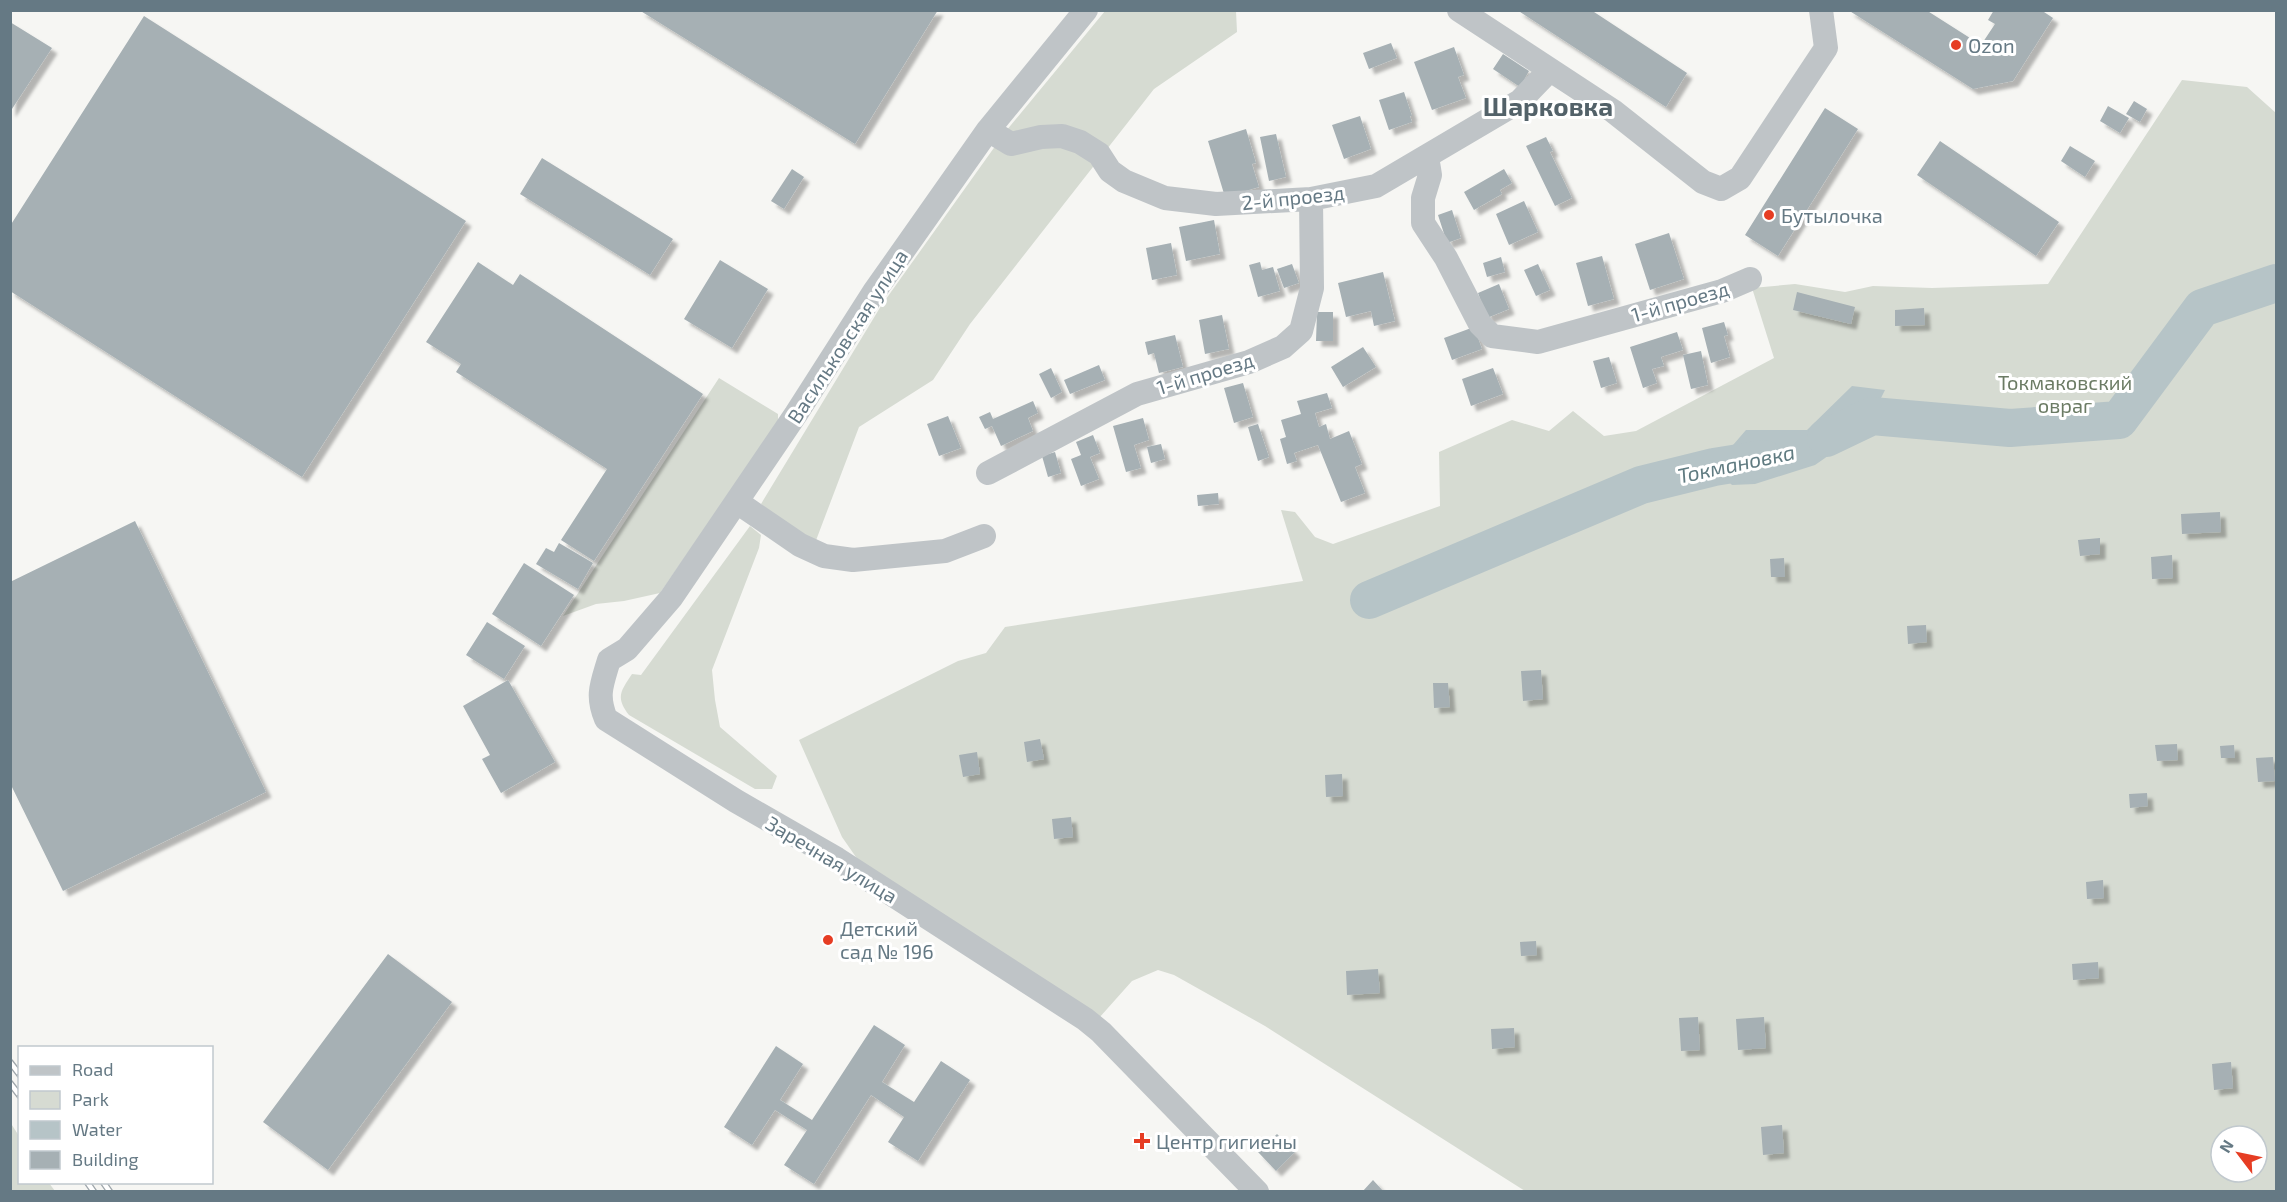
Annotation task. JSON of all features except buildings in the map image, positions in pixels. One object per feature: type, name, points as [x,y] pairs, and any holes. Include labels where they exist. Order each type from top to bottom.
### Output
[{"type":"street","name":"Васильковская улица","points":[[609,660],[627,649],[671,598],[737,502],[874,292],[988,130],[1086,10]]},
{"type":"street","points":[[1458,10],[1613,111],[1703,182],[1721,189],[1740,178],[1826,48],[1821,10]]},
{"type":"street","name":"2-й проезд","points":[[988,130],[1011,144],[1041,137],[1062,136],[1080,142],[1099,154],[1110,171],[1124,182],[1165,198],[1216,204],[1311,199],[1376,186],[1520,101],[1549,71]]},
{"type":"street","name":"1-й проезд","points":[[1427,156],[1430,175],[1423,198],[1423,223],[1446,258],[1480,324],[1492,336],[1538,342],[1722,291],[1750,279]]},
{"type":"street","name":"1-й проезд","points":[[988,473],[1137,394],[1249,362],[1283,346],[1301,331],[1312,288],[1311,199]]},
{"type":"street","points":[[737,502],[800,545],[824,556],[853,560],[945,551],[984,536]]},
{"type":"street","name":"Заречная улица","points":[[609,660],[600,690],[599,703],[606,719],[736,801],[837,859],[1085,1019],[1101,1032],[1257,1191]]},
{"type":"green space","points":[[1105,11],[1236,11],[1237,32],[1154,89],[970,324],[933,380],[859,427],[815,543],[786,525],[761,504],[881,306],[1006,131]]},
{"type":"green space","name":"Токмаковский овраг","points":[[2182,80],[2247,87],[2276,113],[2276,1191],[1525,1191],[1265,1026],[1174,975],[1158,970],[1132,981],[1099,1018],[858,860],[842,837],[799,740],[958,661],[986,653],[1005,627],[1303,581],[1281,510],[1295,512],[1315,537],[1333,544],[1440,506],[1439,452],[1512,420],[1549,431],[1573,411],[1604,436],[1636,431],[1774,358],[1752,288],[1795,284],[1845,292],[1873,286],[1932,288],[2048,284]]},
{"type":"green space","points":[[719,378],[778,414],[778,423],[660,593],[596,604],[563,616]]},
{"type":"green space","points":[[750,526],[761,535],[759,548],[712,670],[720,727],[777,776],[772,789],[755,789],[629,715],[621,699],[621,694],[632,674],[641,675]]},
{"type":"green space","points":[[10,1122],[18,1134],[18,1184],[50,1184],[55,1191],[11,1191]]},
{"type":"water","points":[[1852,386],[1885,390],[1865,430],[1815,465],[1755,484],[1732,485],[1714,467],[1746,430],[1807,430]]},
{"type":"waterway","name":"Токмановка","points":[[1826,438],[1872,416],[2010,428],[2119,420],[2202,308],[2276,283]]},
{"type":"waterway","name":"Токмановка","points":[[1369,600],[1641,485],[1714,467],[1764,459]]},
{"type":"railway","points":[[10,1062],[18,1072]]},
{"type":"railway","points":[[10,1083],[18,1093]]},
{"type":"railway","points":[[88,1184],[94,1192]]},
{"type":"railway","points":[[104,1184],[110,1192]]},
{"type":"place","name":"Ozon","points":[[1956,45]]},
{"type":"place","name":"Бутылочка","points":[[1769,215]]},
{"type":"place","name":"Детский сад № 196","points":[[828,940]]},
{"type":"place","name":"Центр гигиены","points":[[1142,1141]]},
{"type":"district","name":"Шарковка","points":[[1548,105]]}]
